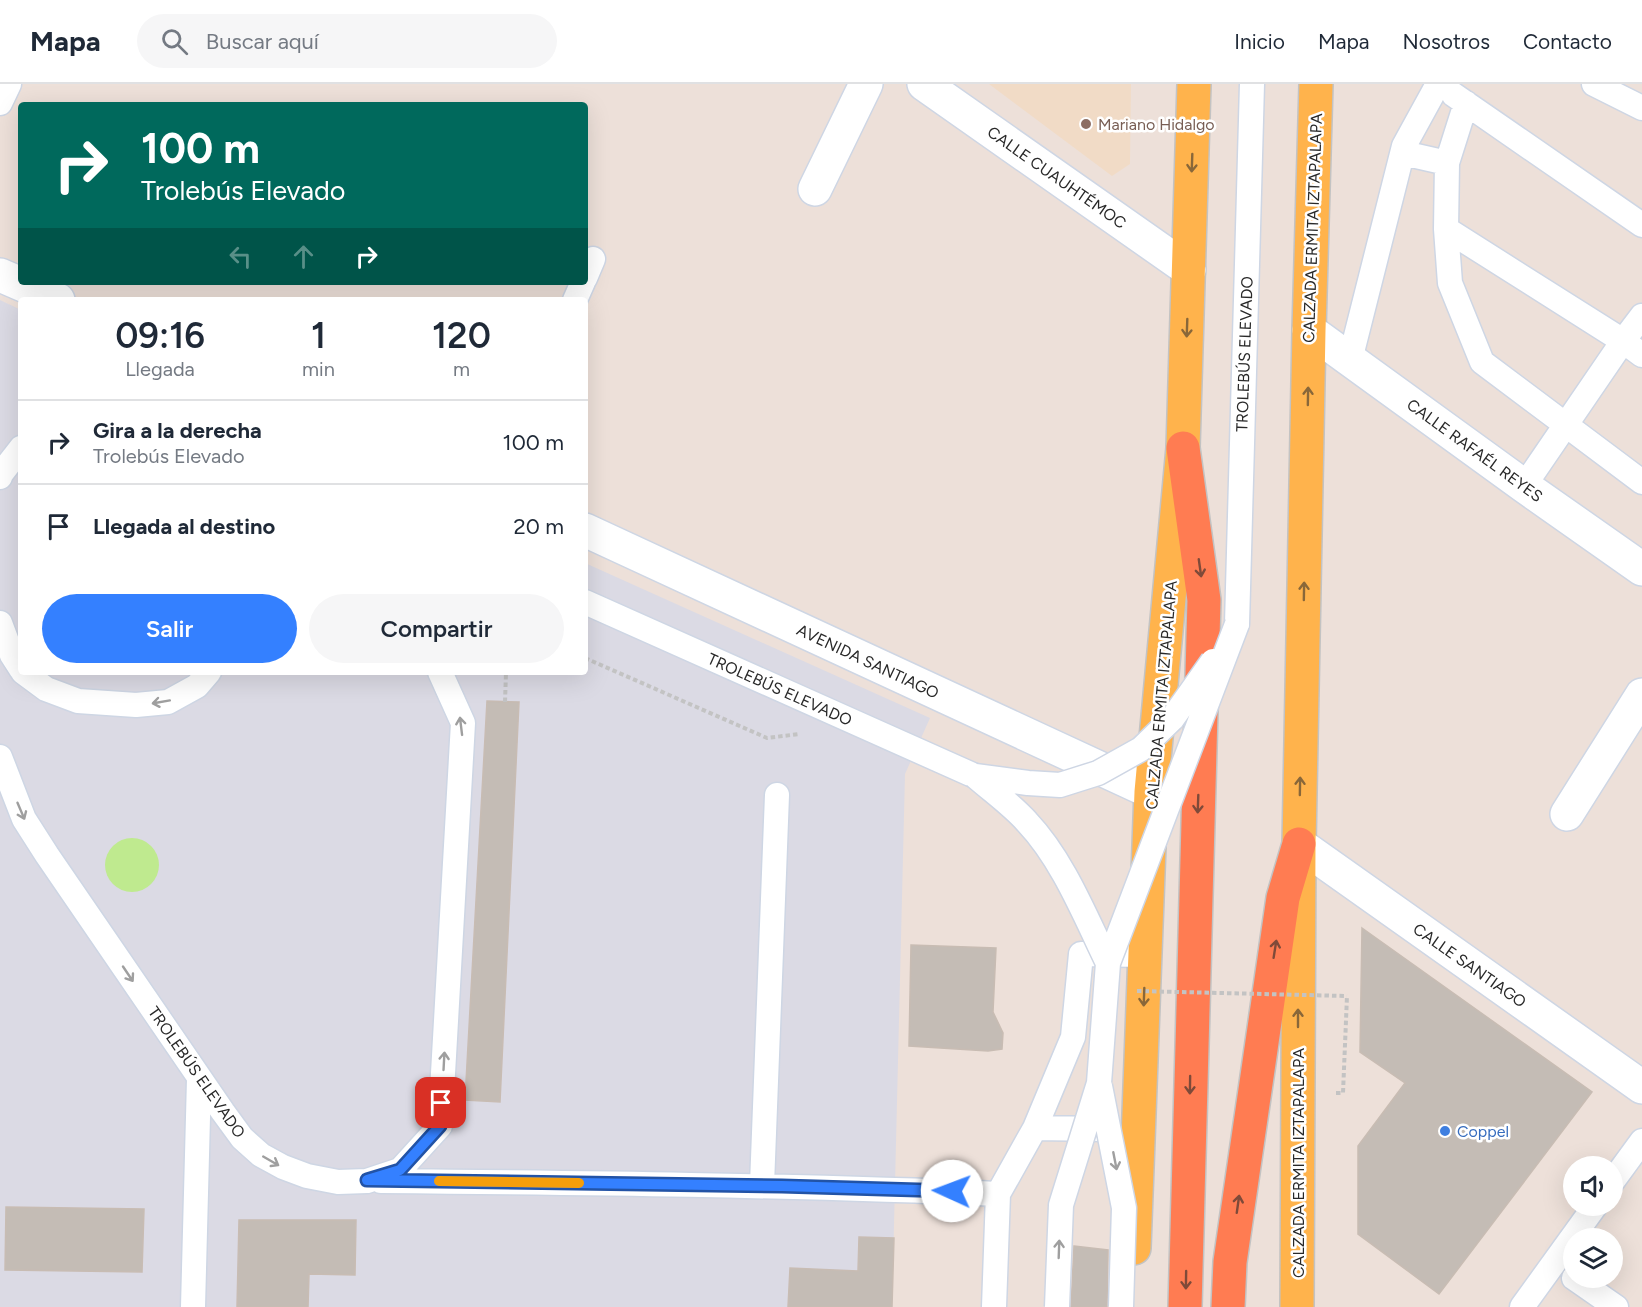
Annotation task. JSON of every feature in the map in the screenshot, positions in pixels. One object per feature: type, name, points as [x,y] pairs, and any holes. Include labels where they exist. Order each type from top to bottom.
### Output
[{"type":"highway","points":[[1183,448],[1204,600],[1185,1307]]},
{"type":"highway","points":[[1228,1307],[1230,1262],[1283,898],[1299,844]]},
{"type":"main road","name":"CALZADA ERMITA IZTAPALAPA","points":[[1132,1307],[1151,792],[1183,448],[1194,84]]},
{"type":"main road","name":"CALZADA ERMITA IZTAPALAPA","points":[[1297,1307],[1299,844],[1316,84]]},
{"type":"street","points":[[815,189],[866,84]]},
{"type":"street","name":"CALLE CUAUHTÉMOC","points":[[924,84],[1189,270]]},
{"type":"street","points":[[0,275],[18,283]]},
{"type":"street","points":[[23,285],[51,297]]},
{"type":"street","name":"CALLE RAFAÉL REYES","points":[[1309,330],[1642,569]]},
{"type":"street","name":"AVENIDA SANTIAGO","points":[[588,531],[1151,792]]},
{"type":"street","points":[[1567,814],[1642,695]]},
{"type":"street","name":"CALLE SANTIAGO","points":[[1299,844],[1642,1087]]},
{"type":"lane","points":[[0,103],[9,84]]},
{"type":"lane","name":"TROLEBÚS ELEVADO","points":[[1057,1307],[1061,1205],[1099,1083],[1108,963],[1237,624],[1252,84]]},
{"type":"lane","points":[[1350,360],[1404,146],[1438,84],[1642,225]]},
{"type":"lane","points":[[1594,84],[1642,108]]},
{"type":"lane","points":[[1466,103],[1447,163],[1446,229],[1450,283],[1482,362],[1642,482]]},
{"type":"lane","points":[[1403,153],[1447,163]]},
{"type":"lane","points":[[1446,229],[1623,340],[1642,356]]},
{"type":"lane","points":[[1524,486],[1623,340],[1642,316]]},
{"type":"lane","points":[[0,477],[18,451]]},
{"type":"lane","name":"TROLEBÚS ELEVADO","points":[[588,603],[975,776],[1060,785],[1098,773],[1141,748],[1172,719],[1237,624]]},
{"type":"lane","points":[[0,623],[18,665]]},
{"type":"lane","points":[[27,675],[46,689],[78,701],[136,705],[168,702],[197,686],[206,675]]},
{"type":"lane","name":"TROLEBÚS ELEVADO","points":[[0,757],[24,819],[242,1138],[261,1155],[307,1176],[338,1182],[367,1180],[400,1170],[440,1126],[463,723],[441,675]]},
{"type":"lane","name":"TROLEBÚS ELEVADO","points":[[975,776],[1027,821],[1047,845],[1108,963]]},
{"type":"lane","points":[[762,1185],[777,795]]},
{"type":"lane","points":[[994,1307],[998,1194],[1035,1128],[1073,1037],[1081,954],[1146,955]]},
{"type":"lane","points":[[193,1307],[200,1079]]},
{"type":"lane","name":"TROLEBÚS ELEVADO","points":[[1099,1083],[1124,1208],[1121,1307]]},
{"type":"lane","points":[[1035,1128],[1138,1130]]},
{"type":"lane","points":[[1623,1167],[1642,1141]]},
{"type":"lane","points":[[367,1180],[762,1185],[998,1194]]},
{"type":"lane","points":[[1522,1307],[1588,1216]]},
{"type":"lane","points":[[1553,1263],[1563,1270]]},
{"type":"lane","points":[[1588,1288],[1616,1307]]},
{"type":"path","points":[[505,702],[506,675]]},
{"type":"path","points":[[1127,991],[1347,996],[1343,1093]]},
{"type":"shaded area","name":"Mariano Hidalgo","points":[[989,84],[1131,84],[1130,164],[1112,176]]},
{"type":"shaded area","points":[[0,300],[18,309],[18,675],[588,675],[588,564],[930,718],[905,774],[892,1307],[0,1307]]},
{"type":"green space","points":[[132,838],[142,840],[151,846],[157,855],[159,865],[157,875],[151,884],[142,890],[132,892],[122,890],[113,884],[107,875],[105,865],[107,855],[113,846],[122,840]]},
{"type":"building","points":[[487,701],[519,702],[500,1102],[465,1100]]},
{"type":"building","points":[[1362,928],[1592,1092],[1439,1294],[1358,1234],[1358,1146],[1405,1083],[1360,1052]]},
{"type":"building","points":[[911,945],[996,948],[993,1012],[1003,1033],[1002,1049],[988,1051],[909,1046]]},
{"type":"building","points":[[6,1207],[144,1209],[142,1272],[5,1270]]},
{"type":"building","points":[[239,1220],[356,1220],[355,1275],[309,1274],[308,1307],[237,1307]]},
{"type":"building","points":[[859,1237],[894,1238],[892,1307],[788,1307],[790,1268],[858,1271]]},
{"type":"building","points":[[1074,1246],[1108,1250],[1107,1307],[1071,1307]]},
{"type":"slow traffic","points":[[439,1181],[579,1183]]},
{"type":"place","name":"Mariano Hidalgo","points":[[1086,124]]},
{"type":"place","name":"Coppel","points":[[1445,1131]]},
{"type":"route","points":[[441,1103],[440,1126],[400,1170],[367,1180],[782,1186],[952,1191]]}]
